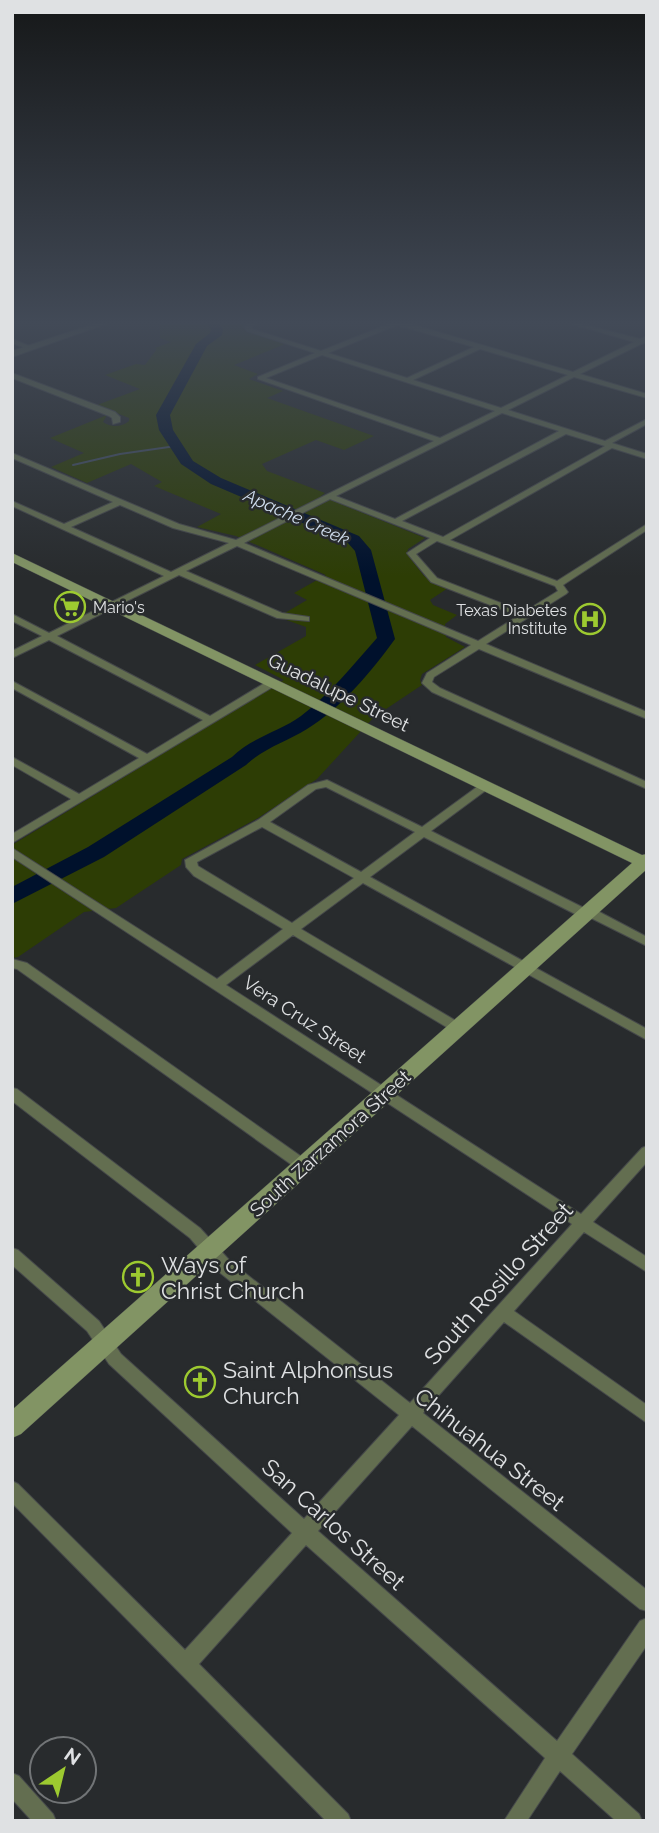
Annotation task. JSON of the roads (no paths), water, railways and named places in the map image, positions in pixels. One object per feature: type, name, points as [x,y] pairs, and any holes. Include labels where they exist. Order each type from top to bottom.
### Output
[{"type":"main road","name":"Guadalupe Street","points":[[13,558],[646,862]]},
{"type":"main road","name":"South Zarzamora Street","points":[[12,1426],[646,862]]},
{"type":"street","points":[[92,407],[112,414],[116,417],[116,422]]},
{"type":"street","points":[[341,407],[441,442]]},
{"type":"street","points":[[488,407],[647,457]]},
{"type":"street","points":[[12,656],[511,407]]},
{"type":"street","points":[[525,616],[434,580],[411,553],[647,421]]},
{"type":"street","points":[[395,522],[566,432]]},
{"type":"street","points":[[12,455],[176,526],[237,543],[647,716]]},
{"type":"street","points":[[327,499],[558,584],[563,592],[429,675],[426,680],[436,690],[647,786]]},
{"type":"street","points":[[64,527],[119,502]]},
{"type":"street","points":[[12,503],[280,616],[306,619]]},
{"type":"street","points":[[558,584],[645,530]]},
{"type":"street","points":[[12,617],[211,720]]},
{"type":"street","points":[[12,839],[272,683]]},
{"type":"street","points":[[12,684],[147,758]]},
{"type":"street","points":[[12,760],[79,799]]},
{"type":"street","points":[[458,1028],[198,873],[191,860],[262,822],[318,785],[332,784],[647,942]]},
{"type":"street","points":[[217,985],[485,786]]},
{"type":"street","points":[[262,822],[647,1035]]},
{"type":"street","name":"Vera Cruz Street","points":[[13,853],[647,1265]]},
{"type":"street","points":[[12,963],[34,974],[304,1166]]},
{"type":"street","name":"Chihuahua Street","points":[[12,1093],[195,1234],[225,1267],[647,1602]]},
{"type":"street","name":"South Rosillo Street","points":[[186,1664],[647,1152]]},
{"type":"street","name":"San Carlos Street","points":[[12,1255],[93,1326],[115,1359],[305,1532],[632,1821]]},
{"type":"street","points":[[502,1312],[647,1415]]},
{"type":"street","points":[[12,1490],[341,1821]]},
{"type":"street","points":[[514,1821],[647,1628]]},
{"type":"street","points":[[12,1783],[46,1821]]},
{"type":"waterway","name":"Apache Creek","points":[[12,897],[96,852],[239,761],[255,748],[309,719],[340,691],[386,639],[363,550],[353,539],[216,481],[188,464],[166,430],[163,415],[168,407]]},
{"type":"waterway","points":[[73,465],[120,454],[176,446]]},
{"type":"place","name":"Mario's","points":[[70,607]]},
{"type":"place","name":"Texas Diabetes Institute","points":[[590,619]]},
{"type":"place","name":"Ways of Christ Church","points":[[138,1277]]},
{"type":"place","name":"Saint Alphonsus Church","points":[[200,1382]]}]
